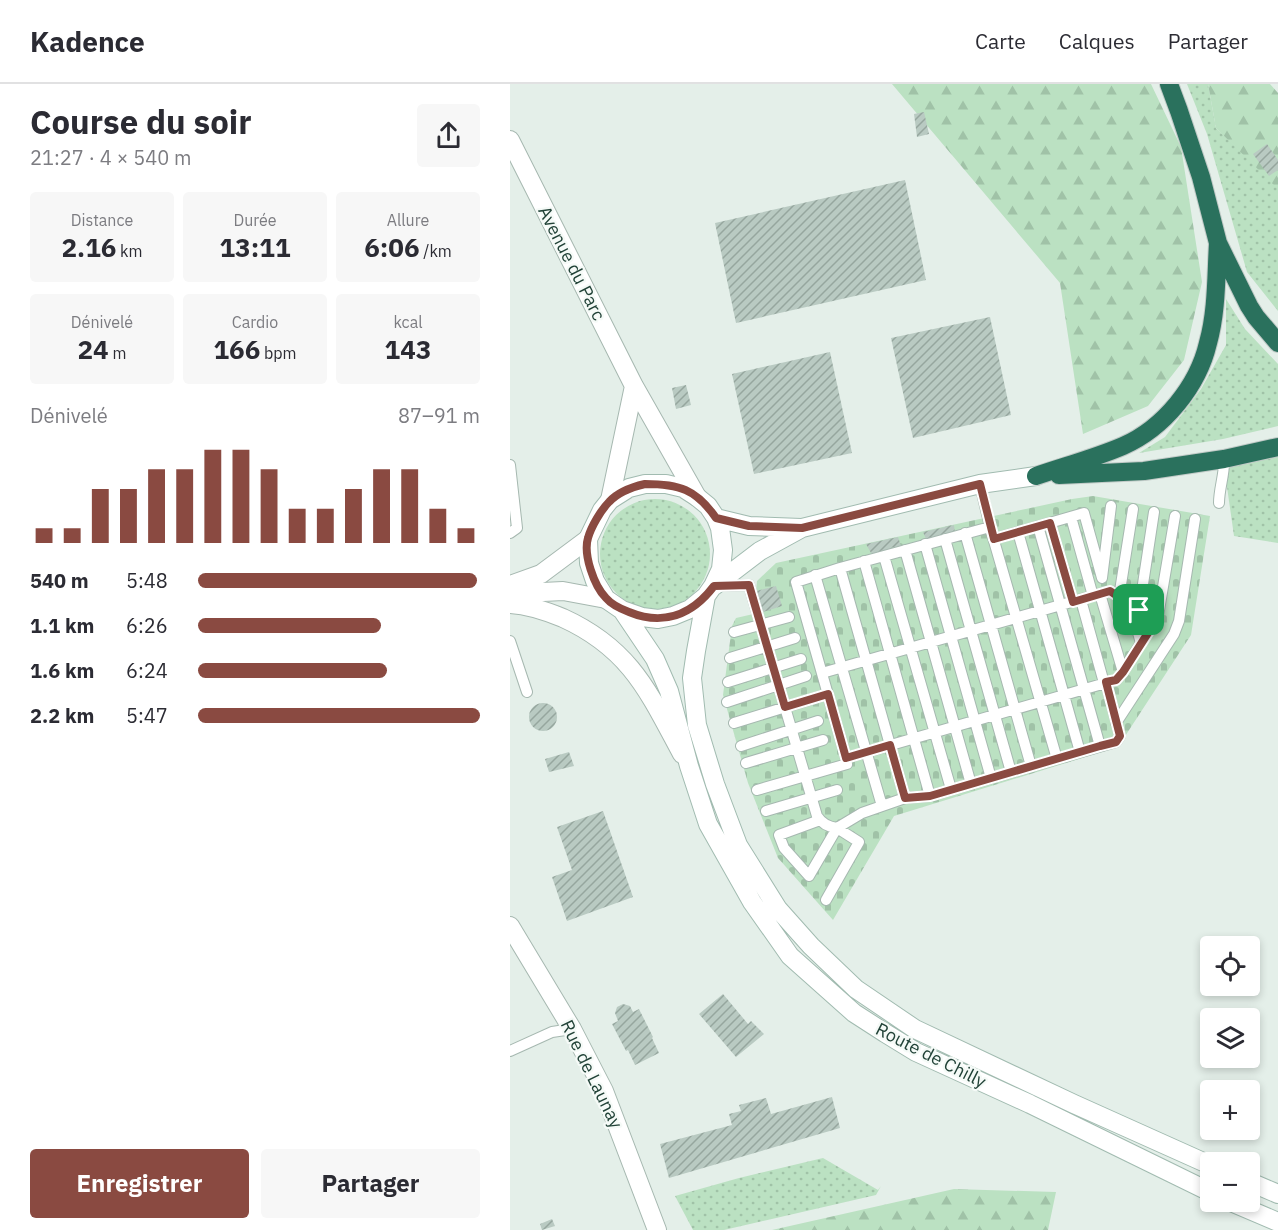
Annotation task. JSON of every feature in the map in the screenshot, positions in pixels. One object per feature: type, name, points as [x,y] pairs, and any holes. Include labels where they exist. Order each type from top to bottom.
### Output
[{"type":"highway","points":[[1169,84],[1201,177],[1218,243],[1249,306],[1278,343]]},
{"type":"highway","points":[[1036,476],[1124,446],[1151,429],[1174,407],[1190,384],[1204,357],[1208,343],[1212,322],[1218,243]]},
{"type":"highway","points":[[1036,476],[1144,471],[1224,459],[1278,447]]},
{"type":"main road","name":"Avenue du Parc","points":[[510,140],[634,386],[698,497]]},
{"type":"main road","points":[[610,500],[634,386]]},
{"type":"main road","points":[[588,539],[589,562],[595,581],[606,598],[622,610],[642,618],[658,619],[690,609],[760,551],[802,528],[980,484],[1036,476]]},
{"type":"main road","points":[[510,585],[541,574],[588,539],[602,510],[610,500],[629,488],[645,484],[673,485],[683,488],[708,506],[716,518],[723,550],[721,569],[710,591]]},
{"type":"main road","points":[[716,518],[749,526],[802,528]]},
{"type":"main road","points":[[510,598],[563,591],[606,598]]},
{"type":"main road","name":"Route de Chilly","points":[[710,591],[692,678],[698,725],[715,784],[738,845],[778,909],[811,946],[856,989],[915,1029],[1200,1161]]},
{"type":"main road","points":[[510,604],[525,605],[572,622],[599,638],[619,654],[649,691],[689,766]]},
{"type":"main road","name":"Route de Chilly","points":[[622,610],[655,659],[665,680],[708,824],[752,902],[790,956],[854,1013],[916,1052],[1030,1104],[1200,1187]]},
{"type":"main road","name":"Rue de Launay","points":[[510,926],[572,1029],[604,1091],[657,1230]]},
{"type":"main road","points":[[1260,1186],[1278,1194]]},
{"type":"main road","points":[[1254,1212],[1278,1222]]},
{"type":"lane","points":[[1219,503],[1224,459]]},
{"type":"lane","points":[[510,465],[513,531]]},
{"type":"lane","points":[[980,484],[1057,759]]},
{"type":"lane","points":[[1100,594],[1111,506]]},
{"type":"lane","points":[[1119,597],[1133,509]]},
{"type":"lane","points":[[1141,643],[1134,607],[1154,512]]},
{"type":"lane","points":[[994,539],[1084,513],[1102,578]]},
{"type":"lane","points":[[846,758],[1116,680],[1156,622],[1175,516]]},
{"type":"lane","points":[[1071,517],[1100,594],[1123,672]]},
{"type":"lane","points":[[1116,723],[1174,634],[1195,519]]},
{"type":"lane","points":[[820,820],[779,835],[784,849],[810,876],[837,828],[862,813],[905,798],[930,796],[1116,742],[1120,736],[1105,683],[1050,523]]},
{"type":"lane","points":[[757,790],[847,764],[796,582],[990,526]]},
{"type":"lane","points":[[1038,526],[1100,746]]},
{"type":"lane","points":[[1018,532],[1080,752]]},
{"type":"lane","points":[[965,533],[1031,766]]},
{"type":"lane","points":[[945,539],[1011,772]]},
{"type":"lane","points":[[925,544],[991,778]]},
{"type":"lane","points":[[905,550],[971,783]]},
{"type":"lane","points":[[884,556],[951,789]]},
{"type":"lane","points":[[864,561],[930,796]]},
{"type":"lane","points":[[840,568],[905,798]]},
{"type":"lane","points":[[816,575],[882,806]]},
{"type":"lane","points":[[710,591],[749,585],[817,816],[825,825],[837,828],[860,842],[826,900]]},
{"type":"lane","points":[[822,673],[1110,591],[1156,622],[1177,625]]},
{"type":"lane","points":[[734,633],[789,617]]},
{"type":"lane","points":[[730,658],[795,638]]},
{"type":"lane","points":[[510,641],[527,692]]},
{"type":"lane","points":[[728,682],[801,659]]},
{"type":"lane","points":[[727,702],[806,676]]},
{"type":"lane","points":[[734,723],[828,694]]},
{"type":"lane","points":[[741,746],[818,721]]},
{"type":"lane","points":[[747,763],[823,740]]},
{"type":"lane","points":[[766,811],[837,790]]},
{"type":"lane","points":[[510,1051],[552,1032],[572,1029]]},
{"type":"green space","points":[[892,84],[1151,84],[1181,147],[1202,282],[1184,360],[1148,406],[1083,434],[1060,283]]},
{"type":"green space","points":[[1187,84],[1208,84],[1216,128],[1278,186],[1278,311],[1247,272],[1207,134]]},
{"type":"green space","points":[[1208,84],[1270,84],[1278,93],[1278,189],[1216,128]]},
{"type":"green space","points":[[1226,299],[1245,329],[1278,364],[1278,426],[1223,439],[1139,453],[1165,437],[1201,389],[1226,345]]},
{"type":"green space","points":[[1278,455],[1278,543],[1234,536],[1224,466]]},
{"type":"green space","points":[[1093,496],[1210,516],[1191,635],[1118,747],[894,816],[833,920],[778,858],[748,783],[723,695],[732,626],[736,618],[762,612],[756,591],[757,581],[776,563]]},
{"type":"green space","points":[[655,499],[676,503],[694,515],[706,533],[710,554],[706,575],[694,593],[676,605],[655,609],[634,605],[616,593],[604,575],[600,554],[604,533],[616,515],[634,503]]},
{"type":"green space","points":[[823,1158],[878,1190],[881,1186],[876,1195],[724,1230],[693,1230],[675,1196],[739,1178]]},
{"type":"green space","points":[[954,1189],[1056,1192],[1048,1230],[772,1230]]},
{"type":"building","points":[[924,112],[929,134],[917,137],[914,114]]},
{"type":"building","points":[[1267,144],[1278,160],[1278,170],[1269,176],[1253,154]]},
{"type":"building","points":[[905,180],[926,280],[736,323],[715,223]]},
{"type":"building","points":[[990,317],[1011,415],[913,438],[891,338]]},
{"type":"building","points":[[830,352],[852,453],[754,474],[732,374]]},
{"type":"building","points":[[686,385],[691,405],[676,409],[672,388]]},
{"type":"building","points":[[954,525],[955,533],[926,539],[923,532]]},
{"type":"building","points":[[898,537],[901,546],[890,548],[892,553],[871,553],[866,544]]},
{"type":"building","points":[[776,586],[782,606],[763,612],[756,591]]},
{"type":"building","points":[[543,703],[553,707],[557,717],[553,727],[543,731],[533,727],[529,717],[533,707]]},
{"type":"building","points":[[569,752],[574,766],[549,772],[545,759]]},
{"type":"building","points":[[603,811],[633,897],[567,921],[552,877],[572,870],[557,827]]},
{"type":"building","points":[[723,994],[748,1024],[751,1021],[764,1034],[736,1057],[699,1014]]},
{"type":"building","points":[[623,1004],[630,1006],[633,1012],[639,1009],[659,1053],[635,1065],[612,1024],[618,1021],[615,1013],[617,1007]]},
{"type":"building","points":[[832,1097],[840,1128],[669,1178],[660,1144],[732,1125],[729,1114],[741,1111],[739,1105],[766,1098],[771,1114]]},
{"type":"building","points":[[552,1219],[555,1226],[542,1230],[540,1224]]},
{"type":"route","points":[[645,484],[666,484],[683,488],[708,506],[716,518],[749,526],[802,528],[980,484],[994,539],[1050,523],[1073,602],[1110,591],[1139,610],[1155,622],[1123,672],[1116,680],[1106,682],[1120,736],[1116,742],[930,796],[905,798],[890,745],[846,758],[828,694],[785,707],[749,585],[714,586],[690,609],[658,619],[642,618],[622,610],[606,598],[595,581],[589,562],[588,539],[602,510],[610,500],[629,488],[645,484]]}]
